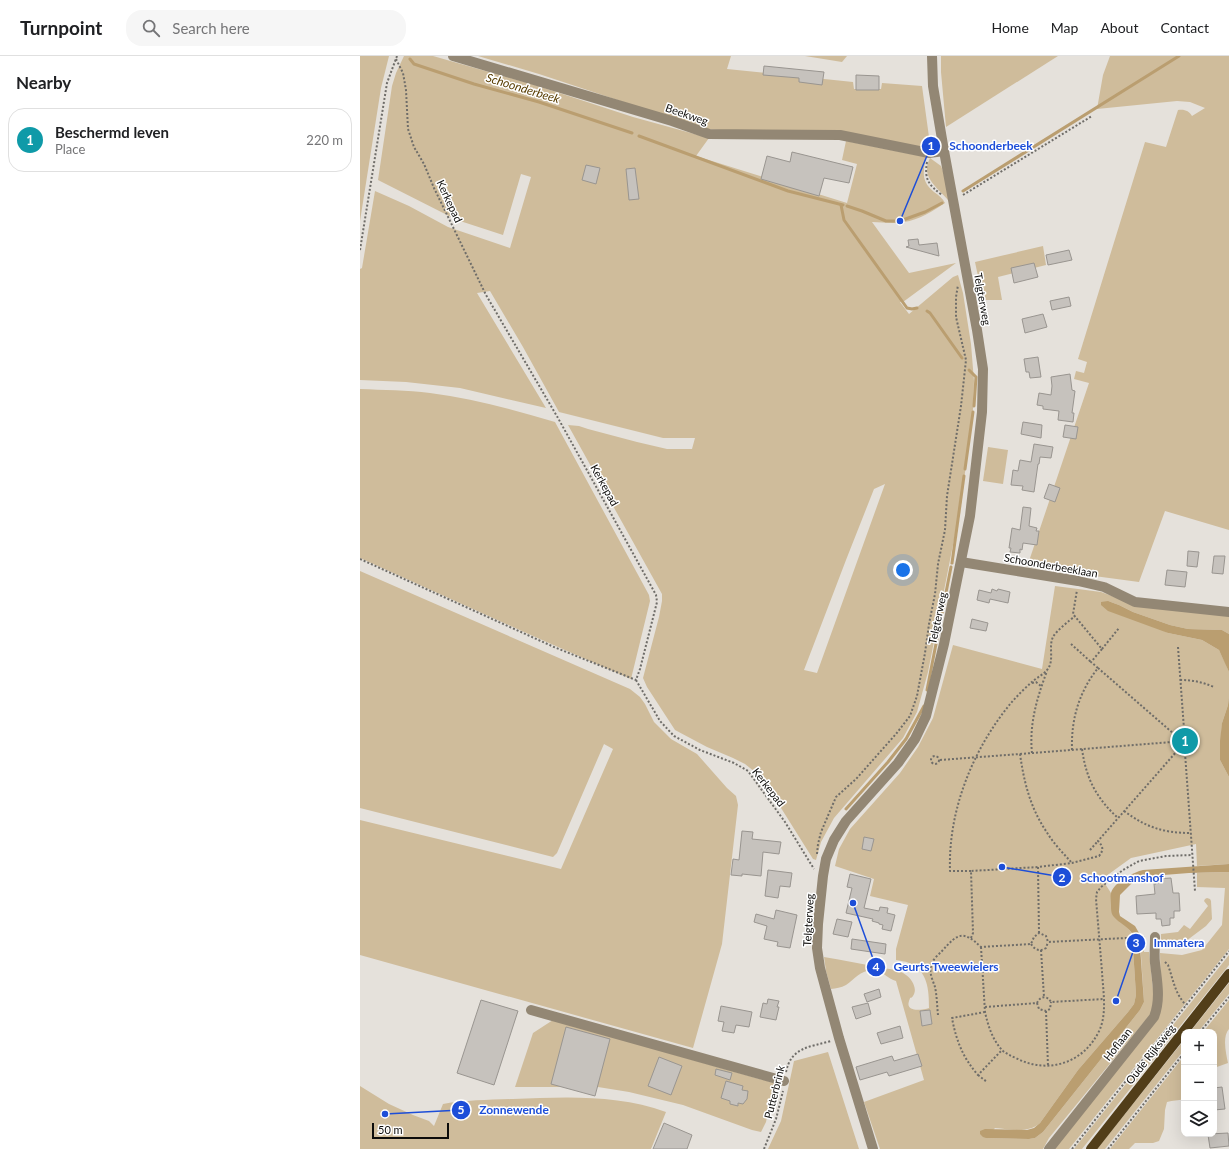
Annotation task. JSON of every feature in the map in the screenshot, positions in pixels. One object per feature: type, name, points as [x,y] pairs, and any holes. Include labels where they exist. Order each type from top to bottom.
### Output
[{"type":"main road","name":"Oude Rijksweg","points":[[1091,1149],[1229,974]]},
{"type":"street","name":"Beekweg","points":[[452,56],[665,119],[709,134],[840,135],[929,153],[944,151]]},
{"type":"street","name":"Telgterweg","points":[[873,1149],[839,1038],[820,968],[818,924],[823,876],[826,859],[834,840],[846,821],[898,764],[915,739],[926,716],[944,644],[970,516],[982,412],[982,369],[977,330],[949,200],[944,151],[933,86],[932,56]]},
{"type":"street","name":"Schoonderbeeklaan","points":[[961,562],[1078,581],[1104,587],[1135,602],[1229,612]]},
{"type":"street","name":"Hoflaan","points":[[1049,1149],[1154,1017],[1158,1007],[1158,999],[1155,959],[1151,937]]},
{"type":"street","points":[[531,1010],[784,1081]]},
{"type":"path","points":[[360,250],[387,83],[397,57]]},
{"type":"path","name":"Kerkepad","points":[[397,57],[403,73],[406,90],[408,129],[414,146],[424,164],[434,188],[486,295],[558,418],[656,595],[657,602],[636,680],[660,721],[674,736],[700,750],[748,771],[785,822],[817,873],[816,866]]},
{"type":"path","points":[[929,153],[926,177],[930,186],[949,200],[1092,116]]},
{"type":"path","name":"Telgterweg","points":[[817,858],[821,832],[836,797],[856,779],[896,734],[910,716],[917,696],[935,594],[938,564],[945,530],[947,496],[961,406],[966,360],[956,317],[956,297],[960,280]]},
{"type":"path","points":[[360,559],[554,647],[636,680]]},
{"type":"path","points":[[1078,581],[1073,614],[1102,649]]},
{"type":"path","points":[[1032,753],[1031,726],[1041,686],[1051,661],[1053,638],[1075,616]]},
{"type":"path","points":[[1091,662],[1119,628]]},
{"type":"path","points":[[1071,644],[1174,734]]},
{"type":"path","points":[[1178,647],[1184,729]]},
{"type":"path","points":[[1072,750],[1071,736],[1073,719],[1079,700],[1085,686],[1098,668]]},
{"type":"path","points":[[1048,670],[1031,683],[1008,708],[994,726],[975,757],[959,802],[952,836],[949,859],[950,871],[971,871],[1072,863],[1099,856],[1102,851],[1102,847],[1098,841]]},
{"type":"path","points":[[1180,680],[1204,682],[1214,687]]},
{"type":"path","points":[[1031,683],[1036,682],[1041,686]]},
{"type":"path","points":[[1184,729],[1191,732],[1195,738],[1194,746],[1189,752],[1185,753],[1177,751],[1172,742],[1174,734],[1184,729]]},
{"type":"path","points":[[940,760],[938,756],[935,756],[931,761],[933,764],[936,764],[940,760],[1172,742]]},
{"type":"path","points":[[1082,749],[1088,775],[1093,788],[1104,804],[1118,818]]},
{"type":"path","points":[[1090,850],[1177,751]]},
{"type":"path","points":[[1185,753],[1195,891]]},
{"type":"path","points":[[1020,754],[1024,781],[1033,807],[1046,831],[1072,863]]},
{"type":"path","points":[[1124,811],[1136,820],[1162,831],[1191,834]]},
{"type":"path","points":[[982,947],[985,1007],[991,1033],[1002,1050],[1022,1062],[1040,1066],[1058,1065],[1067,1062],[1076,1057],[1090,1045],[1096,1037],[1103,1021],[1104,999],[1096,899],[1097,892],[1101,887],[1123,870],[1139,861],[1166,856],[1192,855]]},
{"type":"path","points":[[1038,866],[1040,933]]},
{"type":"path","points":[[971,871],[974,934],[971,938]]},
{"type":"path","points":[[938,1015],[931,966],[951,940],[961,936],[971,938],[982,947],[1031,944],[1036,949],[1041,950],[1046,948],[1048,942],[1046,936],[1040,933]]},
{"type":"path","points":[[1031,944],[1034,936],[1040,933]]},
{"type":"path","points":[[1048,942],[1151,937]]},
{"type":"path","points":[[1041,950],[1044,997]]},
{"type":"path","points":[[1072,1149],[1229,952]]},
{"type":"path","points":[[1155,959],[1162,960],[1168,965],[1176,991],[1180,999],[1186,1005]]},
{"type":"path","points":[[985,1007],[1037,1003],[1039,999],[1044,997]]},
{"type":"path","points":[[1044,997],[1048,998],[1051,1002]]},
{"type":"path","points":[[1202,1029],[1229,997]]},
{"type":"path","points":[[1051,1002],[1104,999]]},
{"type":"path","points":[[1046,1011],[1050,1009],[1051,1002]]},
{"type":"path","points":[[1037,1003],[1039,1009],[1046,1011]]},
{"type":"path","points":[[1046,1011],[1048,1066]]},
{"type":"path","points":[[986,1012],[952,1018],[961,1049],[971,1067],[987,1082]]},
{"type":"path","name":"Putterbrink","points":[[764,1149],[776,1119],[787,1068],[791,1059],[795,1053],[803,1048],[831,1041]]},
{"type":"path","points":[[978,1075],[1002,1050]]},
{"type":"path","points":[[1108,1149],[1181,1057]]},
{"type":"shaded area","points":[[360,56],[389,56],[381,88],[360,221]]},
{"type":"shaded area","points":[[404,56],[433,56],[535,85],[633,117],[709,138],[696,156],[847,203],[857,164],[842,160],[846,141],[926,157],[924,172],[925,180],[930,188],[941,197],[945,203],[926,215],[910,221],[896,223],[872,222],[909,273],[956,263],[903,302],[900,302],[909,314],[953,277],[958,275],[963,293],[971,344],[974,381],[973,409],[961,504],[928,672],[917,712],[903,738],[834,818],[821,842],[816,860],[813,859],[767,786],[755,772],[745,764],[707,747],[675,730],[647,687],[643,678],[659,617],[662,594],[568,425],[579,426],[667,449],[692,449],[695,438],[663,438],[559,412],[490,291],[477,293],[546,408],[460,388],[406,382],[360,380],[360,269],[362,268],[375,191],[409,206],[448,227],[510,248],[531,177],[521,174],[503,235],[457,220],[378,180],[392,86]],"holes":[[[885,484],[817,673],[804,670],[874,489]]]},
{"type":"shaded area","points":[[478,56],[731,56],[727,69],[853,82],[854,89],[881,89],[882,83],[922,86],[929,137],[927,149],[892,142],[705,129],[539,74]]},
{"type":"shaded area","points":[[805,56],[847,56],[842,62]]},
{"type":"shaded area","points":[[941,56],[1058,56],[946,127]]},
{"type":"shaded area","points":[[1110,56],[1229,56],[1229,530],[1165,511],[1139,582],[1027,567],[1089,383],[1074,379],[1076,371],[1084,373],[1087,362],[1078,359],[1145,142],[1166,147],[1178,110],[1186,111],[1192,116],[1205,108],[1190,102],[1177,101],[1097,109],[1103,75]]},
{"type":"shaded area","points":[[930,158],[941,166],[951,204],[929,178],[927,165]]},
{"type":"shaded area","points":[[1043,246],[1046,265],[998,277],[1002,300],[983,300],[975,262]]},
{"type":"shaded area","points":[[360,389],[413,391],[446,395],[493,405],[555,422],[649,595],[650,601],[631,679],[360,558]]},
{"type":"shaded area","points":[[988,447],[1008,450],[1003,484],[983,481]]},
{"type":"shaded area","points":[[360,571],[630,689],[640,697],[654,722],[671,739],[697,754],[736,796],[738,805],[722,944],[693,1048],[360,955],[360,820],[561,869],[613,749],[604,744],[557,853],[553,857],[360,808]]},
{"type":"shaded area","points":[[1055,586],[1101,592],[1131,603],[1229,616],[1229,634],[1222,630],[1188,629],[1170,625],[1133,612],[1108,601],[1168,633],[1202,640],[1219,650],[1225,662],[1229,672],[1229,696],[1228,705],[1222,723],[1220,760],[1229,777],[1229,864],[1197,866],[1196,844],[1131,858],[1102,879],[1111,893],[1111,906],[1132,933],[1136,995],[1134,1004],[1078,1070],[1040,1123],[1030,1129],[1024,1130],[995,1128],[986,1138],[1029,1139],[1035,1138],[1043,1132],[1140,1010],[1144,1002],[1140,940],[1144,940],[1144,952],[1149,952],[1154,999],[1153,1011],[1049,1138],[1043,1149],[880,1149],[864,1102],[924,1080],[896,981],[884,974],[871,970],[863,972],[844,986],[831,989],[824,957],[904,973],[915,987],[914,993],[910,998],[908,1005],[912,1009],[919,1010],[929,1008],[929,994],[924,976],[920,971],[915,966],[907,962],[896,960],[896,949],[908,905],[870,896],[874,879],[835,866],[839,849],[850,829],[900,773],[918,747],[933,718],[953,645],[1042,669]]},
{"type":"shaded area","points":[[1108,601],[1133,612],[1170,625],[1188,629],[1222,630],[1229,634],[1229,672],[1219,650],[1202,640],[1168,633],[1108,611],[1101,605],[1101,602]]},
{"type":"shaded area","points":[[1229,696],[1229,777],[1220,760],[1220,741],[1222,723],[1228,705]]},
{"type":"shaded area","points":[[1229,864],[1229,872],[1138,877],[1120,895],[1120,916],[1135,926],[1139,933],[1144,1002],[1140,1010],[1043,1132],[1035,1138],[1029,1139],[983,1137],[980,1134],[980,1131],[985,1129],[1027,1130],[1034,1128],[1040,1123],[1078,1070],[1134,1004],[1136,995],[1132,933],[1113,916],[1112,913],[1111,894],[1116,885],[1130,875],[1143,870]]},
{"type":"shaded area","points":[[1229,872],[1229,949],[1069,1149],[1053,1149],[1161,999],[1160,953],[1182,955],[1202,950],[1222,925],[1225,888],[1197,887],[1197,873]]},
{"type":"shaded area","points":[[1207,898],[1211,901],[1212,919],[1206,926],[1186,941],[1161,943],[1161,934],[1178,932],[1184,925],[1190,929],[1208,906],[1204,901]]},
{"type":"shaded area","points":[[1229,955],[1229,965],[1082,1149],[1074,1149]]},
{"type":"shaded area","points":[[1229,983],[1229,994],[1200,1029],[1192,1029]]},
{"type":"shaded area","points":[[1229,1000],[1229,1029],[1225,1041],[1228,1063],[1217,1067],[1217,1029],[1205,1029]]},
{"type":"shaded area","points":[[553,1020],[774,1083],[766,1122],[761,1132],[683,1105],[629,1092],[598,1087],[515,1087],[533,1033]]},
{"type":"shaded area","points":[[1181,1044],[1181,1054],[1105,1149],[1097,1149]]},
{"type":"shaded area","points":[[828,1052],[859,1149],[768,1149],[781,1121],[794,1061]]},
{"type":"shaded area","points":[[1181,1060],[1181,1100],[1167,1102],[1164,1129],[1159,1141],[1153,1143],[1135,1143],[1129,1149],[1110,1149]]},
{"type":"shaded area","points":[[360,1086],[389,1104],[429,1121],[434,1126],[443,1104],[478,1100],[571,1097],[610,1099],[647,1106],[666,1112],[651,1149],[360,1149]]},
{"type":"building","points":[[764,66],[824,72],[822,85],[799,82],[799,78],[763,75]]},
{"type":"building","points":[[856,75],[879,76],[879,90],[856,90]]},
{"type":"building","points":[[792,152],[853,167],[849,183],[824,178],[819,196],[761,179],[767,156],[790,162]]},
{"type":"building","points":[[586,165],[600,168],[596,184],[582,180]]},
{"type":"building","points":[[635,168],[639,199],[629,200],[626,169]]},
{"type":"building","points":[[918,239],[919,245],[937,243],[939,256],[906,247],[909,246],[908,240]]},
{"type":"building","points":[[1069,250],[1072,260],[1048,265],[1046,255]]},
{"type":"building","points":[[1034,263],[1038,277],[1014,283],[1011,268]]},
{"type":"building","points":[[1069,297],[1071,306],[1052,310],[1050,301]]},
{"type":"building","points":[[1043,314],[1047,327],[1025,333],[1022,319]]},
{"type":"building","points":[[1038,357],[1041,377],[1030,378],[1029,372],[1026,372],[1024,359]]},
{"type":"building","points":[[1070,374],[1072,390],[1075,391],[1072,413],[1074,413],[1073,422],[1058,420],[1059,411],[1043,409],[1043,406],[1037,405],[1039,393],[1051,395],[1051,377]]},
{"type":"building","points":[[1023,422],[1042,425],[1041,438],[1021,434]]},
{"type":"building","points":[[1065,425],[1078,427],[1076,439],[1063,437]]},
{"type":"building","points":[[1034,444],[1053,447],[1051,458],[1040,457],[1034,492],[1022,490],[1023,486],[1011,485],[1013,470],[1018,471],[1020,460],[1031,462]]},
{"type":"building","points":[[1049,484],[1060,488],[1055,502],[1044,498]]},
{"type":"building","points":[[1023,507],[1031,508],[1029,526],[1037,528],[1036,531],[1039,531],[1037,545],[1023,543],[1020,553],[1010,552],[1011,548],[1009,548],[1012,528],[1020,530]]},
{"type":"building","points":[[1188,551],[1199,552],[1197,567],[1187,566]]},
{"type":"building","points":[[1214,556],[1225,556],[1223,574],[1212,573]]},
{"type":"building","points":[[1167,570],[1187,572],[1185,587],[1165,585]]},
{"type":"building","points":[[992,589],[1010,592],[1008,603],[990,599],[989,603],[977,600],[979,590],[991,593]]},
{"type":"building","points":[[972,619],[988,623],[986,631],[970,628]]},
{"type":"building","points":[[742,831],[753,832],[752,839],[781,842],[779,854],[763,852],[761,876],[742,874],[742,876],[731,875],[733,859],[739,860]]},
{"type":"building","points":[[864,837],[874,839],[871,851],[862,849]]},
{"type":"building","points":[[768,870],[792,873],[790,887],[780,886],[778,898],[765,896]]},
{"type":"building","points":[[850,874],[871,879],[864,908],[879,911],[880,907],[888,908],[887,913],[895,915],[891,931],[882,929],[883,925],[872,921],[873,919],[846,913],[852,888],[847,887]]},
{"type":"building","points":[[1171,878],[1173,893],[1179,893],[1180,911],[1174,911],[1174,918],[1170,918],[1170,925],[1162,926],[1161,919],[1156,919],[1156,913],[1137,914],[1136,896],[1155,894],[1154,884],[1156,884],[1154,879]]},
{"type":"building","points":[[776,910],[797,915],[790,948],[777,946],[778,942],[764,939],[767,926],[754,922],[756,914],[774,919]]},
{"type":"building","points":[[837,919],[852,922],[848,937],[833,934]]},
{"type":"building","points":[[852,939],[886,944],[885,954],[851,949]]},
{"type":"building","points":[[879,989],[881,997],[867,1002],[864,994]]},
{"type":"building","points":[[768,999],[779,1001],[776,1020],[760,1017],[763,1003],[767,1004]]},
{"type":"building","points":[[481,1000],[518,1011],[494,1085],[457,1073]]},
{"type":"building","points":[[868,1003],[871,1014],[856,1019],[852,1007]]},
{"type":"building","points":[[721,1006],[752,1012],[749,1027],[736,1025],[734,1033],[722,1031],[724,1022],[718,1021]]},
{"type":"building","points":[[930,1010],[932,1024],[922,1026],[920,1011]]},
{"type":"building","points":[[900,1026],[903,1038],[881,1044],[877,1033]]},
{"type":"building","points":[[566,1027],[610,1039],[595,1096],[551,1084]]},
{"type":"building","points":[[918,1054],[922,1066],[889,1076],[887,1072],[860,1080],[856,1067],[892,1056],[894,1061]]},
{"type":"building","points":[[659,1057],[682,1066],[671,1095],[648,1086]]},
{"type":"building","points":[[716,1069],[732,1073],[730,1080],[715,1075]]},
{"type":"building","points":[[726,1081],[743,1086],[742,1090],[748,1091],[747,1099],[743,1104],[738,1103],[738,1106],[730,1104],[730,1101],[721,1098]]},
{"type":"building","points":[[1222,1087],[1225,1109],[1217,1110],[1217,1088]]},
{"type":"building","points":[[664,1123],[692,1135],[687,1149],[653,1149]]},
{"type":"building","points":[[1228,1133],[1229,1146],[1210,1148],[1208,1137],[1217,1137],[1217,1134]]},
{"type":"waterway","name":"Schoonderbeek","points":[[963,191],[1179,56]]},
{"type":"waterway","name":"Schoonderbeek","points":[[410,59],[414,64],[474,84],[539,102],[632,133]]},
{"type":"waterway","name":"Schoonderbeek","points":[[639,136],[788,191],[843,205]]},
{"type":"waterway","name":"Schoonderbeek","points":[[847,206],[886,221],[900,221],[925,212],[942,203]]},
{"type":"waterway","points":[[841,205],[844,220],[907,308],[917,308]]},
{"type":"waterway","points":[[927,311],[930,313],[962,358]]},
{"type":"waterway","points":[[969,370],[976,377],[974,406]]},
{"type":"waterway","points":[[965,469],[973,412]]},
{"type":"waterway","points":[[952,563],[964,476]]},
{"type":"waterway","points":[[927,690],[951,567]]},
{"type":"waterway","points":[[846,809],[888,762],[906,739],[924,706]]},
{"type":"place","name":"Schoonderbeek","points":[[900,221]]},
{"type":"place","name":"Beschermd leven","points":[[1185,741]]},
{"type":"place","name":"Schootmanshof","points":[[1002,867]]},
{"type":"place","name":"Geurts Tweewielers","points":[[853,903]]},
{"type":"place","name":"Immatera","points":[[1116,1001]]},
{"type":"place","name":"Zonnewende","points":[[385,1114]]}]
